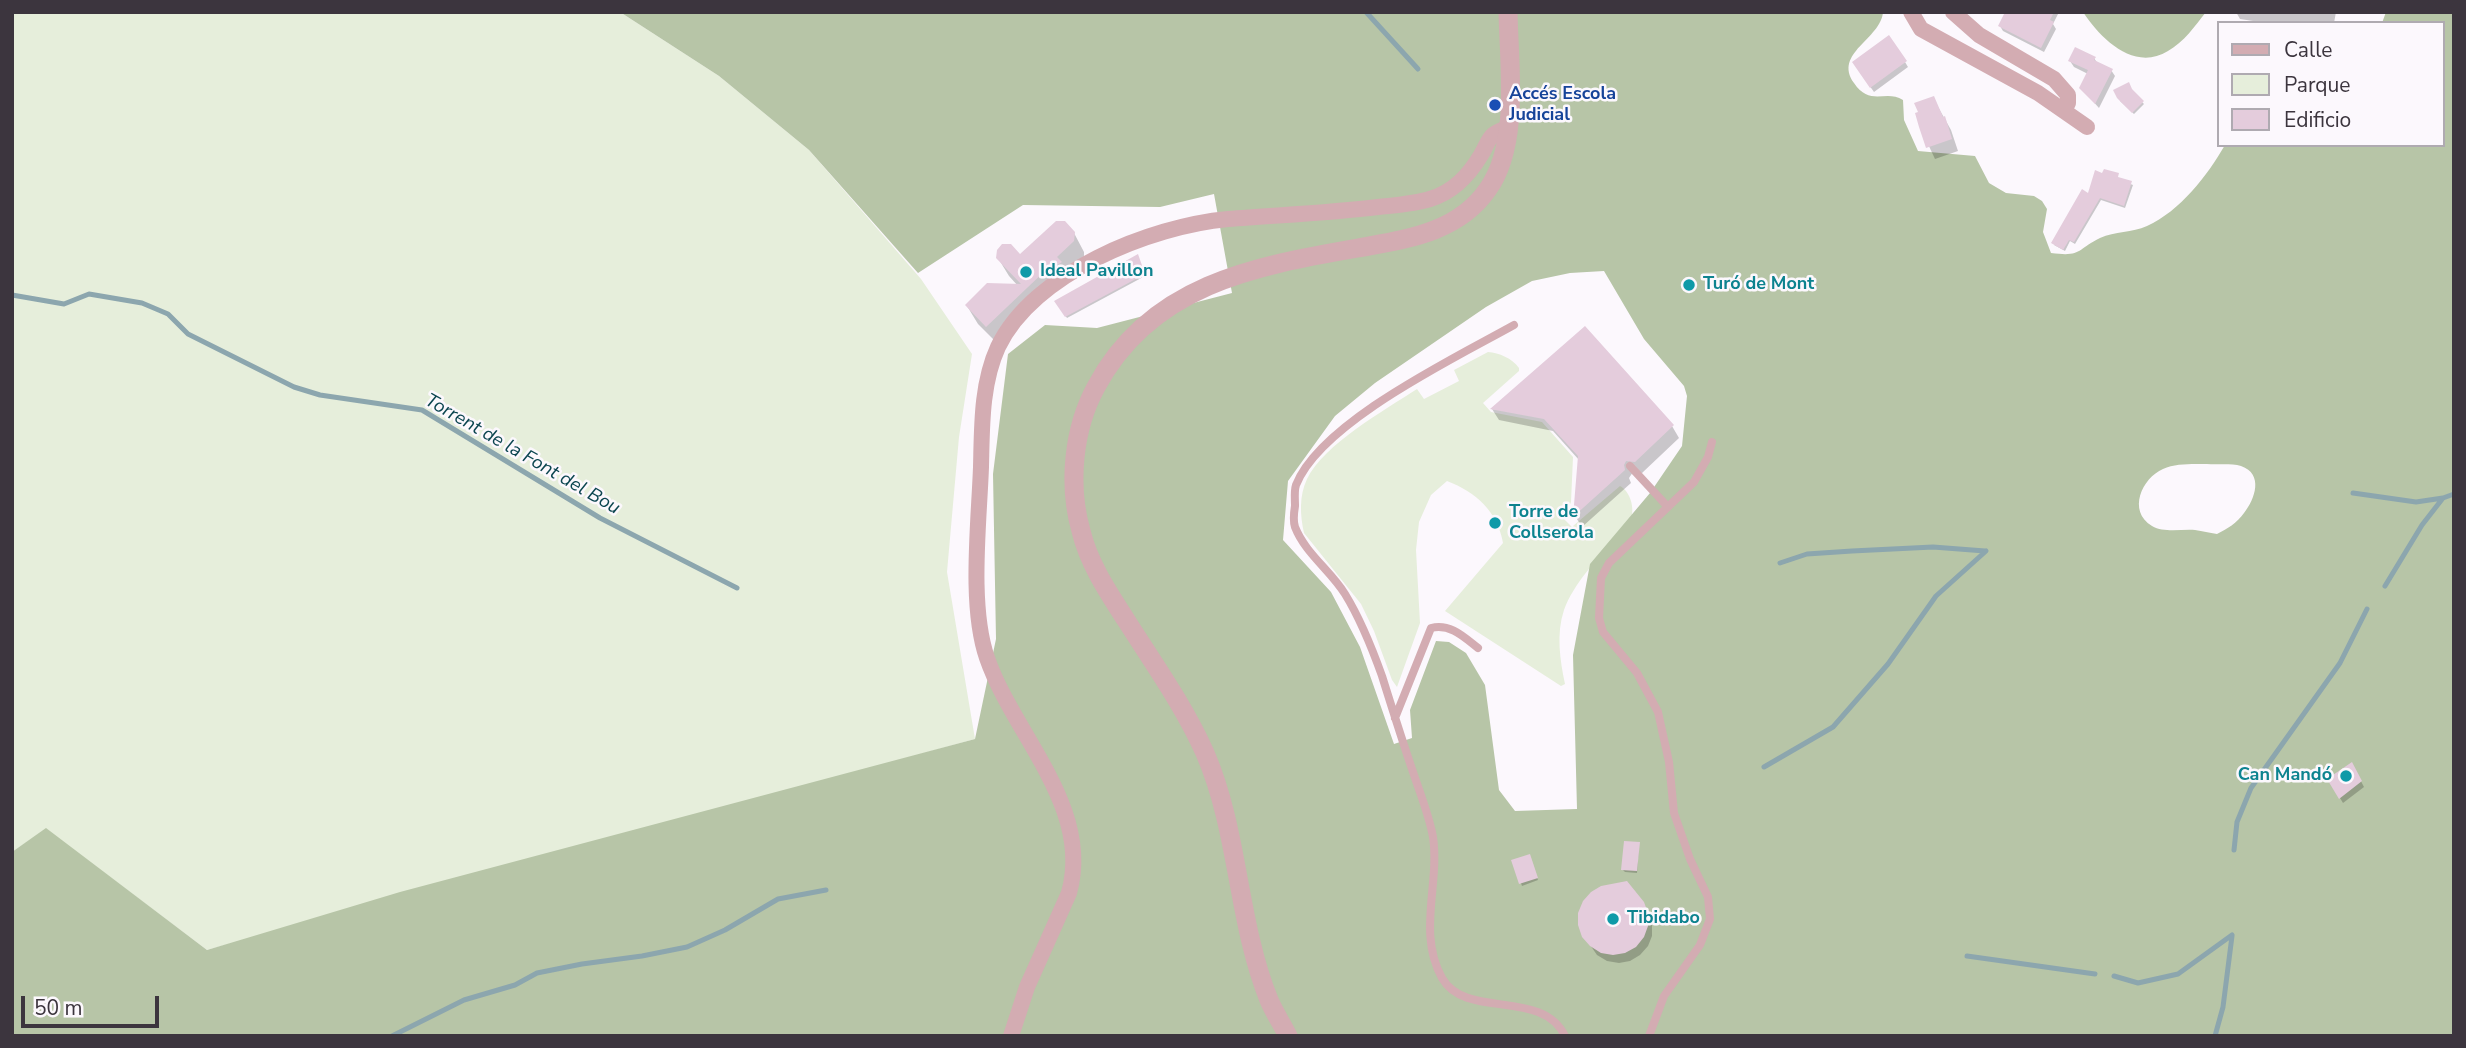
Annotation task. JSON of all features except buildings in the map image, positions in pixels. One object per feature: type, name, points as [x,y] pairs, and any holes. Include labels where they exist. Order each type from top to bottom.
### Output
[{"type":"street","points":[[1288,1036],[1269,1001],[1256,958],[1219,792],[1206,756],[1171,690],[1101,581],[1082,535],[1077,516],[1074,478],[1081,425],[1092,394],[1112,359],[1128,340],[1155,316],[1194,292],[1251,270],[1406,239],[1444,228],[1469,212],[1488,190],[1503,162],[1509,127],[1508,12]]},
{"type":"street","points":[[1911,12],[1921,29],[2038,93],[2087,127]]},
{"type":"street","points":[[1953,12],[1979,35],[2054,79],[2068,95],[2064,110]]},
{"type":"street","points":[[1011,1036],[1027,986],[1069,893],[1073,879],[1074,852],[1060,801],[991,669],[981,632],[977,589],[984,397],[997,349],[1007,332],[1033,303],[1065,277],[1105,253],[1156,232],[1223,219],[1357,209],[1432,198],[1457,185],[1475,166],[1493,135],[1509,127]]},
{"type":"lane","points":[[1514,326],[1355,418],[1313,456],[1295,487],[1294,525],[1317,561],[1344,592],[1360,622],[1395,718],[1433,836],[1429,933],[1442,977],[1454,990],[1469,998],[1508,1004],[1547,1016],[1556,1022],[1565,1036]]},
{"type":"lane","points":[[1649,1036],[1664,996],[1700,945],[1710,919],[1708,897],[1690,859],[1674,813],[1658,712],[1637,673],[1603,632],[1599,618],[1601,578],[1609,563],[1694,482],[1708,457],[1712,442]]},
{"type":"lane","points":[[1630,466],[1668,507]]},
{"type":"lane","points":[[1395,718],[1432,628],[1441,625],[1478,648]]},
{"type":"green space","points":[[12,12],[620,12],[719,76],[809,150],[921,279],[972,354],[959,437],[947,572],[975,739],[207,950],[46,829],[12,852]]},
{"type":"green space","points":[[620,12],[1883,12],[1875,30],[1853,54],[1849,63],[1849,72],[1854,83],[1866,94],[1903,100],[1904,120],[1918,151],[1975,156],[1989,183],[2006,193],[2034,196],[2042,201],[2047,209],[2043,232],[2051,253],[2068,254],[2078,252],[2106,236],[2141,228],[2171,211],[2192,192],[2224,147],[2445,147],[2445,21],[2383,21],[2386,12],[2454,12],[2454,1036],[12,1036],[12,852],[46,828],[207,950],[400,892],[975,739],[996,639],[993,474],[1008,354],[1045,325],[1097,328],[1232,293],[1214,194],[1160,207],[1023,205],[918,273],[809,150],[719,76]],"holes":[[[1604,271],[1644,339],[1684,386],[1687,396],[1682,446],[1650,493],[1590,564],[1573,655],[1577,809],[1515,811],[1499,790],[1485,685],[1466,653],[1449,642],[1436,641],[1410,710],[1412,738],[1394,744],[1360,647],[1331,592],[1283,540],[1288,481],[1335,416],[1375,383],[1486,307],[1532,281],[1570,273]],[[2185,464],[2233,465],[2248,470],[2253,475],[2255,487],[2248,507],[2228,528],[2217,534],[2162,529],[2144,520],[2140,512],[2140,495],[2155,473]]]},
{"type":"green space","points":[[2083,12],[2206,12],[2174,47],[2155,56],[2143,58],[2120,50],[2109,42]]},
{"type":"green space","points":[[1488,352],[1509,359],[1516,364],[1519,371],[1483,403],[1491,412],[1542,422],[1573,457],[1571,502],[1564,519],[1574,529],[1573,526],[1620,486],[1631,500],[1631,519],[1579,582],[1568,600],[1559,638],[1565,684],[1561,686],[1445,611],[1503,543],[1496,522],[1484,504],[1447,481],[1431,495],[1419,522],[1416,550],[1420,623],[1397,687],[1361,604],[1304,533],[1301,499],[1307,479],[1315,466],[1356,429],[1417,389],[1424,399],[1459,381],[1454,370]]},
{"type":"waterway","points":[[1366,12],[1418,69]]},
{"type":"waterway","name":"Torrent de la Font del Bou","points":[[12,295],[64,304],[89,294],[142,303],[168,314],[188,334],[294,387],[320,395],[422,410],[600,518],[737,588]]},
{"type":"waterway","points":[[2353,493],[2416,502],[2443,498]]},
{"type":"waterway","points":[[2385,586],[2422,525],[2443,498],[2454,494]]},
{"type":"waterway","points":[[1780,563],[1807,554],[1852,551],[1933,547],[1985,551]]},
{"type":"waterway","points":[[1764,767],[1833,727],[1888,664],[1936,596],[1986,551]]},
{"type":"waterway","points":[[2234,850],[2237,822],[2251,788],[2340,663],[2367,609]]},
{"type":"waterway","points":[[392,1036],[464,1000],[515,985],[537,973],[687,947],[725,930],[778,899],[826,890]]},
{"type":"waterway","points":[[2114,976],[2138,983],[2178,974],[2232,935]]},
{"type":"waterway","points":[[2215,1036],[2223,1007],[2232,936]]},
{"type":"waterway","points":[[1967,956],[2095,974]]},
{"type":"place","name":"Accés Escola Judicial","points":[[1495,105]]},
{"type":"place","name":"Ideal Pavillon","points":[[1026,272]]},
{"type":"place","name":"Turó de Mont","points":[[1689,285]]},
{"type":"place","name":"Torre de Collserola","points":[[1495,523]]},
{"type":"place","name":"Can Mandó","points":[[2346,776]]},
{"type":"place","name":"Tibidabo","points":[[1613,919]]}]
